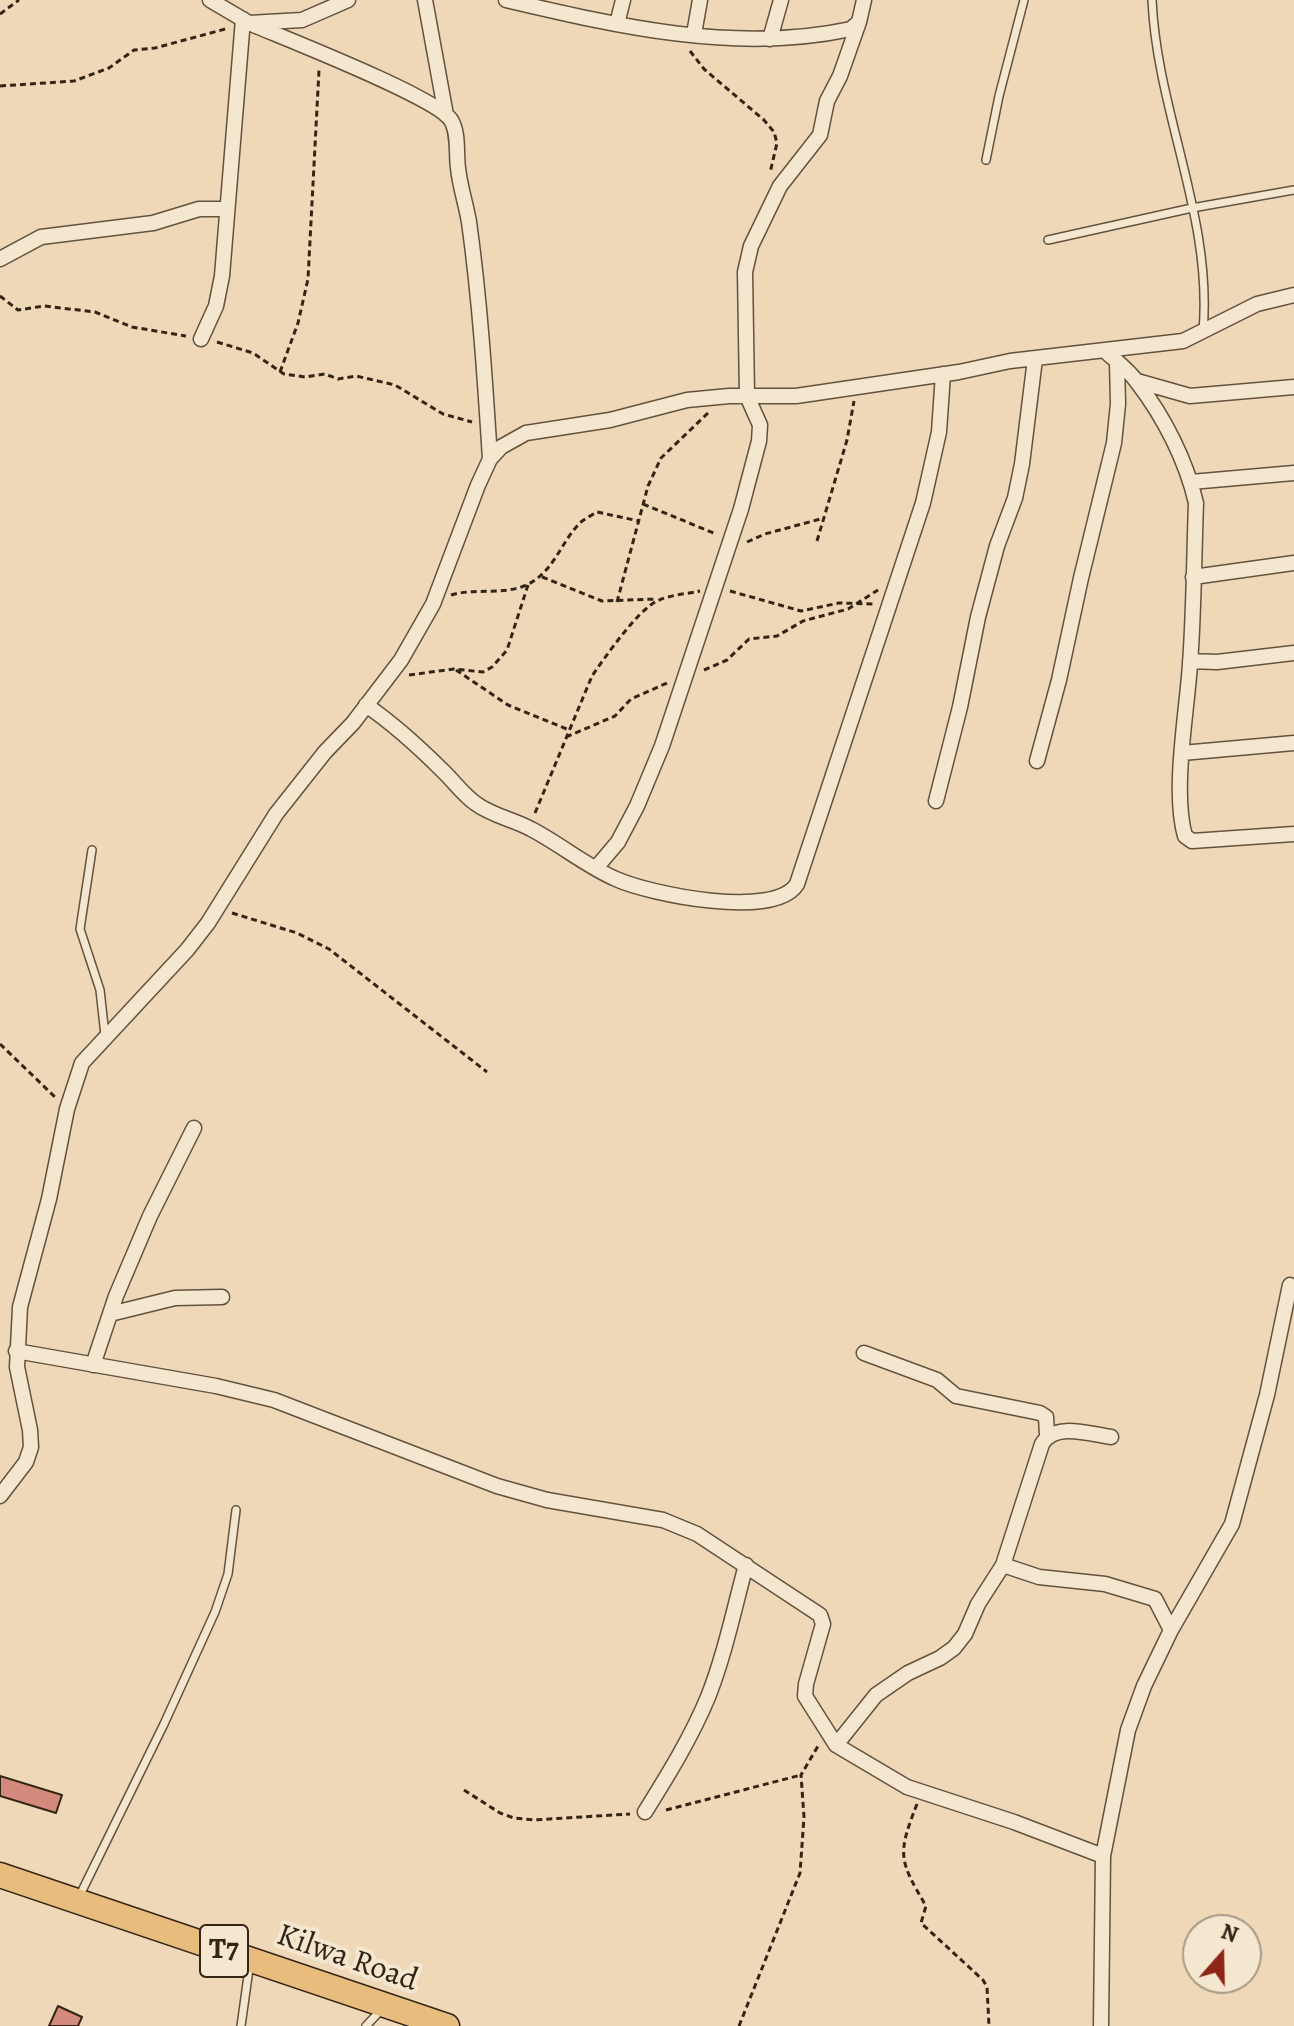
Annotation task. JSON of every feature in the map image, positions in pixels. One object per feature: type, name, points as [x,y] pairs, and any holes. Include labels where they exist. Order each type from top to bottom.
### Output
[{"type":"highway","name":"Kilwa Road","points":[[0,1875],[447,2026]]},
{"type":"street","points":[[0,1496],[26,1462],[31,1447],[16,1351],[20,1307],[49,1199],[67,1109],[82,1063],[187,950],[217,909],[276,814],[366,705],[416,637],[433,604],[490,459],[483,343],[469,219],[451,120],[401,89],[245,22],[210,0]]},
{"type":"street","points":[[245,22],[302,20],[348,0]]},
{"type":"street","points":[[425,0],[446,115]]},
{"type":"street","points":[[506,0],[617,24],[720,38],[770,39],[847,30],[859,22]]},
{"type":"street","points":[[617,24],[623,0]]},
{"type":"street","points":[[694,34],[700,0]]},
{"type":"street","points":[[770,39],[781,0]]},
{"type":"street","points":[[596,868],[618,842],[662,746],[741,509],[760,431],[758,416],[747,396],[745,272],[751,246],[780,186],[820,135],[827,101],[840,76],[864,0]]},
{"type":"street","points":[[201,339],[220,288],[245,22]]},
{"type":"street","points":[[0,259],[41,237],[153,223],[199,209],[227,209]]},
{"type":"street","points":[[490,459],[510,440],[526,433],[610,420],[687,400],[729,396],[796,396],[1010,361],[1111,356],[1183,341],[1257,304],[1294,295]]},
{"type":"street","points":[[1111,356],[1137,381],[1176,445],[1196,503],[1180,821],[1188,841],[1294,834]]},
{"type":"street","points":[[1037,761],[1114,443],[1118,404],[1111,356]]},
{"type":"street","points":[[936,801],[960,707],[978,617],[997,546],[1015,498],[1035,359]]},
{"type":"street","points":[[366,705],[399,728],[474,802],[529,828],[615,879],[704,900],[777,899],[794,889],[923,503],[939,432],[943,374]]},
{"type":"street","points":[[1137,381],[1190,396],[1294,387]]},
{"type":"street","points":[[1191,482],[1294,473]]},
{"type":"street","points":[[1193,577],[1294,563]]},
{"type":"street","points":[[1190,661],[1217,662],[1294,653]]},
{"type":"street","points":[[1182,753],[1294,743]]},
{"type":"street","points":[[93,1365],[150,1216],[194,1128]]},
{"type":"street","points":[[1101,2026],[1103,1856],[1128,1730],[1144,1686],[1171,1630],[1232,1524],[1267,1395],[1290,1285]]},
{"type":"street","points":[[110,1314],[175,1298],[222,1297]]},
{"type":"street","points":[[16,1351],[216,1386],[274,1400],[497,1486],[547,1500],[663,1520],[681,1526],[820,1615],[823,1624],[805,1692],[831,1739],[889,1778],[921,1792],[1014,1822],[1103,1856]]},
{"type":"street","points":[[831,1739],[876,1695],[908,1673],[940,1658],[960,1642],[978,1604],[1003,1565],[1047,1435],[1046,1417],[1040,1413],[956,1396],[937,1380],[864,1353]]},
{"type":"street","points":[[1047,1435],[1057,1431],[1111,1437]]},
{"type":"street","points":[[645,1812],[676,1763],[707,1700],[746,1565]]},
{"type":"street","points":[[1003,1565],[1039,1577],[1105,1584],[1155,1599],[1171,1630]]},
{"type":"lane","points":[[986,160],[1024,0]]},
{"type":"lane","points":[[1152,0],[1165,93],[1205,273],[1203,331]]},
{"type":"lane","points":[[1048,240],[1192,208],[1294,190]]},
{"type":"lane","points":[[92,850],[80,929],[100,990],[105,1038]]},
{"type":"lane","points":[[77,1901],[215,1612],[228,1574],[236,1510]]},
{"type":"lane","points":[[241,2026],[250,1960]]},
{"type":"lane","points":[[366,2026],[385,2006]]},
{"type":"path","points":[[0,14],[19,0]]},
{"type":"path","points":[[0,86],[74,81],[109,68],[134,50],[178,42],[245,22]]},
{"type":"path","points":[[676,32],[704,69],[774,132],[777,143],[768,186],[769,205]]},
{"type":"path","points":[[280,372],[298,323],[308,279],[319,54]]},
{"type":"path","points":[[0,296],[18,310],[60,307],[95,312],[132,327],[244,349],[280,372],[305,377],[325,374],[336,379],[356,376],[395,385],[443,414],[464,422],[488,422]]},
{"type":"path","points":[[817,541],[852,418],[855,385]]},
{"type":"path","points":[[617,602],[648,486],[661,458],[729,396]]},
{"type":"path","points":[[643,504],[728,547],[824,518]]},
{"type":"path","points":[[433,604],[461,592],[511,591],[528,585],[555,560],[580,523],[597,512],[639,521]]},
{"type":"path","points":[[566,737],[615,716],[631,699],[645,692],[727,660],[749,639],[777,636],[803,621],[848,609],[899,576]]},
{"type":"path","points":[[540,577],[589,597],[617,602],[661,599],[713,587],[801,611],[839,603],[861,603]]},
{"type":"path","points":[[386,679],[454,669],[483,672],[507,650],[528,585]]},
{"type":"path","points":[[529,828],[592,676],[641,613],[661,599]]},
{"type":"path","points":[[454,669],[508,705],[569,730]]},
{"type":"path","points":[[217,909],[286,929],[329,949],[487,1072]]},
{"type":"path","points":[[0,1044],[67,1109]]},
{"type":"path","points":[[739,2026],[800,1873],[804,1817],[801,1775],[831,1739]]},
{"type":"path","points":[[921,1792],[907,1829],[903,1863],[926,1906],[921,1923],[987,1987],[989,2026]]},
{"type":"building","points":[[0,1776],[62,1795],[56,1813],[0,1796]]},
{"type":"building","points":[[58,2006],[82,2017],[78,2026],[49,2026]]}]
